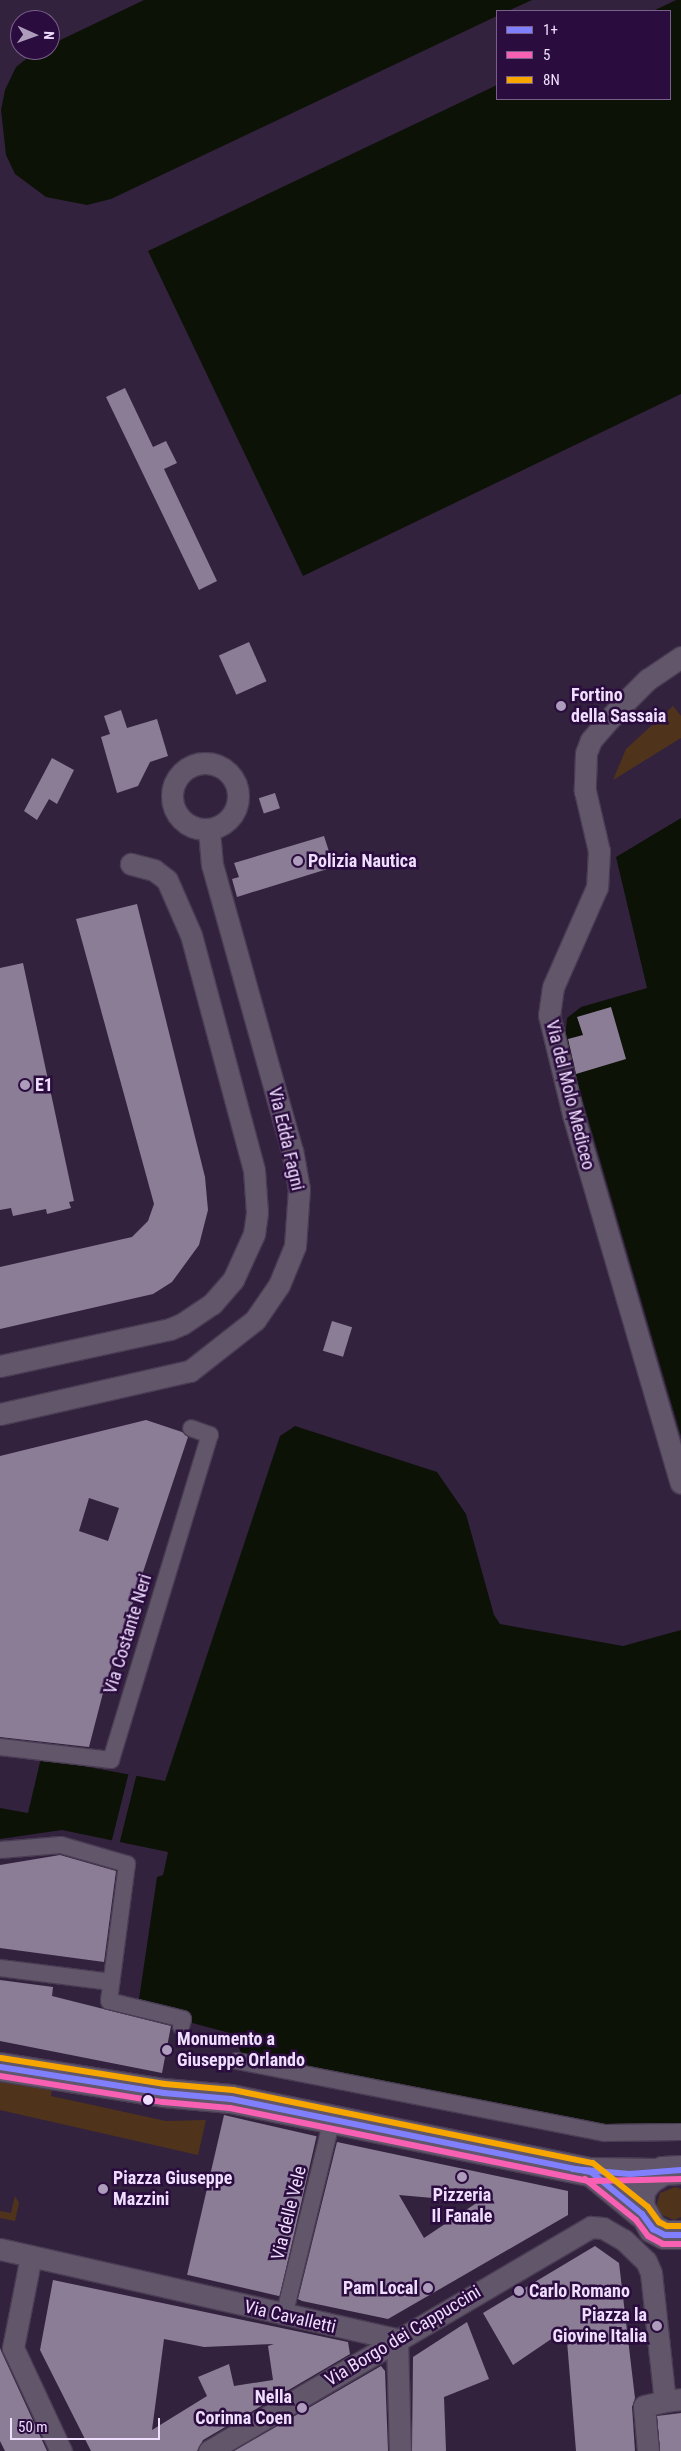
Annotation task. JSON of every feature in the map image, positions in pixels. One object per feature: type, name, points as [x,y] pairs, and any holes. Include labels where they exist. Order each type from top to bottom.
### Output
[{"type":"main road","points":[[0,2067],[198,2097],[231,2099],[591,2172],[670,2172]]},
{"type":"main road","points":[[591,2172],[642,2214],[653,2229],[677,2238]]},
{"type":"main road","points":[[642,2214],[641,2191],[670,2172]]},
{"type":"street","name":"Via del Molo Mediceo","points":[[681,657],[648,679],[619,708],[591,740],[586,753],[585,791],[599,851],[597,887],[553,987],[549,1015],[574,1118],[681,1483]]},
{"type":"street","name":"Via Edda Fagni","points":[[0,1414],[190,1371],[255,1320],[279,1285],[295,1246],[300,1189],[292,1151],[212,865],[209,828]]},
{"type":"street","points":[[0,1366],[170,1330],[182,1324],[212,1304],[233,1280],[254,1234],[257,1212],[254,1170],[191,935],[167,880],[154,870],[131,864]]},
{"type":"street","name":"Via Costante Neri","points":[[0,1747],[111,1760],[210,1434],[191,1428]]},
{"type":"street","points":[[0,1850],[61,1845],[127,1864],[109,2001],[183,2019],[181,2027]]},
{"type":"street","points":[[0,1968],[111,1982]]},
{"type":"street","points":[[237,2061],[605,2133],[681,2132]]},
{"type":"street","name":"Via delle Vele","points":[[284,2316],[332,2119]]},
{"type":"street","name":"Via Borgo dei Cappuccini","points":[[209,2451],[586,2228],[599,2227],[624,2240],[649,2267],[673,2400]]},
{"type":"street","points":[[0,2249],[31,2256],[6,2350],[61,2451]]},
{"type":"street","name":"Via Cavalletti","points":[[31,2256],[284,2316],[398,2339]]},
{"type":"street","points":[[398,2339],[400,2451]]},
{"type":"street","points":[[648,2451],[644,2406],[673,2400]]},
{"type":"shaded area","points":[[144,0],[532,0],[510,10],[496,10],[496,16],[111,199],[87,205],[46,197],[15,174],[6,155],[1,110],[5,90],[16,67],[25,60],[60,60],[60,40]]},
{"type":"shaded area","points":[[676,0],[681,0],[681,394],[303,576],[148,251],[496,85],[496,100],[671,100],[671,10],[655,10]]},
{"type":"shaded area","points":[[673,706],[681,716],[681,738],[613,780],[626,749]]},
{"type":"shaded area","points":[[681,818],[681,1436],[565,1040],[567,1018],[581,1007],[647,988],[616,857]]},
{"type":"shaded area","points":[[295,1426],[437,1472],[466,1514],[494,1615],[500,1624],[623,1646],[681,1630],[681,2125],[596,2128],[244,2060],[233,2034],[185,2021],[177,2008],[139,1999],[157,1877],[163,1875],[168,1852],[62,1830],[0,1839],[0,1808],[28,1813],[40,1762],[44,1759],[165,1781],[280,1436]]},
{"type":"shaded area","points":[[0,2082],[52,2089],[51,2096],[166,2121],[206,2120],[198,2155],[0,2110]]},
{"type":"shaded area","points":[[675,2187],[681,2189],[681,2217],[674,2220],[660,2214],[657,2204],[660,2193]]},
{"type":"shaded area","points":[[15,2196],[19,2203],[15,2221],[0,2218],[0,2211],[11,2213]]},
{"type":"pier","points":[[129,1772],[137,1774],[119,1845],[111,1843]]},
{"type":"building","points":[[125,388],[153,447],[166,441],[177,463],[164,469],[217,581],[199,590],[106,397]]},
{"type":"building","points":[[249,642],[266,681],[236,695],[219,655]]},
{"type":"building","points":[[121,710],[127,728],[157,719],[168,756],[150,762],[138,786],[117,793],[101,737],[110,734],[104,716]]},
{"type":"building","points":[[52,758],[74,770],[57,804],[49,799],[37,820],[24,811]]},
{"type":"building","points":[[275,793],[280,808],[264,813],[259,798]]},
{"type":"building","name":"Polizia Nautica","points":[[324,836],[334,867],[237,897],[232,879],[239,877],[234,863]]},
{"type":"building","points":[[137,904],[205,1177],[208,1210],[199,1245],[172,1282],[153,1294],[0,1329],[0,1267],[132,1237],[148,1221],[154,1204],[76,919]]},
{"type":"building","name":"E1","points":[[23,963],[74,1201],[69,1202],[71,1208],[47,1214],[46,1209],[13,1216],[11,1208],[0,1210],[0,968]]},
{"type":"building","points":[[611,1007],[626,1059],[576,1074],[568,1039],[583,1035],[577,1017]]},
{"type":"building","points":[[332,1321],[352,1327],[343,1357],[323,1351]]},
{"type":"building","points":[[146,1420],[182,1432],[188,1437],[104,1689],[89,1747],[0,1737],[0,1456]],"holes":[[[89,1498],[119,1508],[108,1541],[79,1531]]]},
{"type":"building","points":[[60,1855],[116,1871],[104,1962],[0,1948],[0,1865]]},
{"type":"building","points":[[0,1980],[53,1987],[52,1996],[171,2026],[162,2073],[0,2041]]},
{"type":"building","points":[[224,2115],[317,2136],[280,2296],[187,2275]]},
{"type":"building","points":[[337,2142],[568,2191],[568,2215],[388,2319],[298,2299]],"holes":[[[399,2195],[478,2202],[424,2238]]]},
{"type":"building","points":[[595,2246],[619,2263],[635,2398],[632,2407],[635,2451],[576,2451],[566,2329],[513,2365],[483,2313]]},
{"type":"building","points":[[53,2280],[348,2342],[350,2354],[203,2440],[197,2451],[91,2451],[40,2350]],"holes":[[[164,2339],[204,2347],[274,2344],[268,2346],[273,2380],[234,2386],[229,2364],[198,2377],[207,2396],[152,2430]]]},
{"type":"building","points":[[467,2322],[489,2379],[444,2397],[446,2451],[412,2451],[413,2357]]},
{"type":"building","points":[[0,2348],[47,2451],[5,2451],[0,2441]]},
{"type":"building","points":[[381,2366],[385,2371],[388,2451],[234,2451]]},
{"type":"building","points":[[681,2413],[681,2451],[660,2451],[657,2416]]},
{"type":"transit line","name":"8N","points":[[1,2058],[165,2084],[233,2090],[593,2163],[648,2207],[659,2222],[667,2226],[681,2226]]},
{"type":"transit line","name":"1+","points":[[0,2067],[164,2093],[231,2099],[591,2172],[642,2214],[653,2229],[665,2235],[681,2235]]},
{"type":"transit line","name":"5","points":[[0,2076],[163,2102],[230,2108],[589,2181],[681,2179]]},
{"type":"transit line","name":"1+","points":[[573,2169],[630,2174],[681,2170]]},
{"type":"transit line","name":"5","points":[[585,2179],[636,2220],[648,2236],[663,2244],[681,2244]]},
{"type":"place","name":"Fortino della Sassaia","points":[[561,706]]},
{"type":"place","name":"Polizia Nautica","points":[[298,861]]},
{"type":"place","name":"E1","points":[[25,1085]]},
{"type":"place","name":"Monumento a Giuseppe Orlando","points":[[167,2050]]},
{"type":"place","name":"Pizzeria Il Fanale","points":[[462,2177]]},
{"type":"place","name":"Piazza Giuseppe Mazzini","points":[[103,2189]]},
{"type":"place","name":"Pam Local","points":[[428,2288]]},
{"type":"place","name":"Carlo Romano","points":[[519,2291]]},
{"type":"place","name":"Piazza la Giovine Italia","points":[[657,2326]]},
{"type":"place","name":"Nella Corinna Coen","points":[[302,2408]]}]
